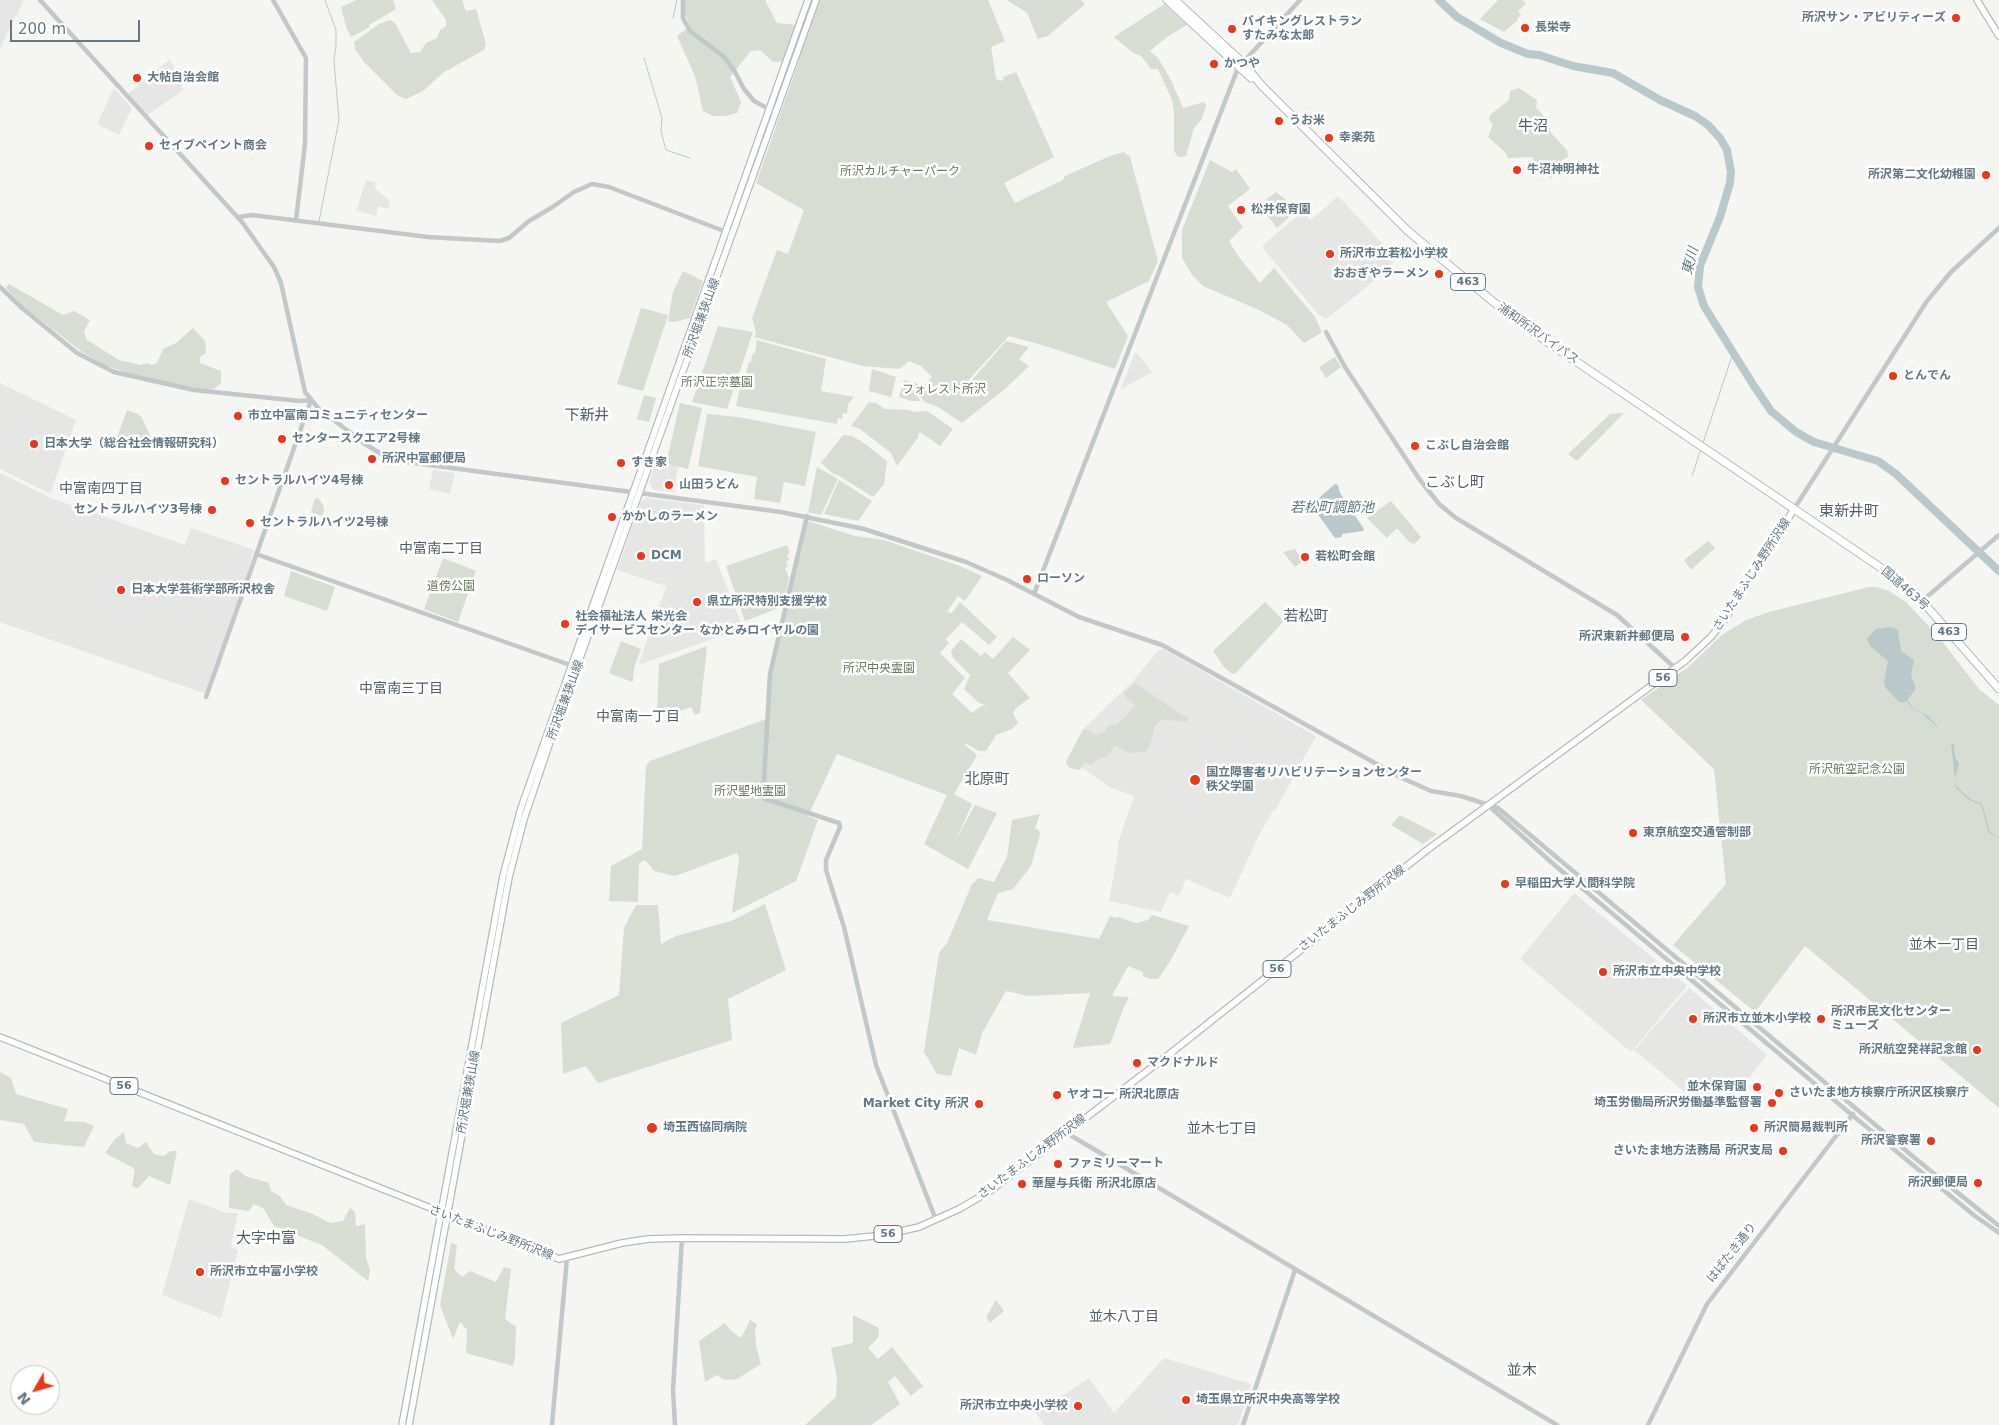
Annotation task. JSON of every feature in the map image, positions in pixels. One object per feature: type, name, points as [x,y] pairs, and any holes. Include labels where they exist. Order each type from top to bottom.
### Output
[{"type":"highway","name":"浦和所沢バイパス","points":[[1167,0],[1240,65]]},
{"type":"highway","name":"浦和所沢バイパス","points":[[1175,0],[1408,231],[1484,295],[1546,341],[1794,509]]},
{"type":"highway","name":"国道463号","points":[[1794,509],[1878,566],[1922,601],[1999,690]]},
{"type":"main road","name":"所沢堀兼狭山線","points":[[402,1425],[508,877],[524,820],[632,492],[808,0]]},
{"type":"main road","name":"所沢堀兼狭山線","points":[[575,666],[640,493],[816,0]]},
{"type":"main road","points":[[1977,0],[1999,36]]},
{"type":"main road","name":"さいたまふじみ野所沢線","points":[[0,1037],[555,1258],[567,1258],[622,1243],[682,1238],[862,1238],[897,1232],[936,1220],[982,1196],[1172,1052],[1428,850],[1699,649],[1719,627],[1794,509]]},
{"type":"main road","name":"所沢堀兼狭山線","points":[[409,1425],[444,1214]]},
{"type":"street","points":[[40,0],[238,217],[278,276],[304,384],[311,400],[318,408],[365,444],[383,455],[397,460],[807,516],[872,531],[966,562],[1079,617],[1162,645],[1415,785],[1432,791],[1474,799],[1498,808],[1916,1159],[1999,1226]]},
{"type":"street","points":[[273,0],[306,58],[305,144],[296,220]]},
{"type":"street","points":[[683,0],[683,18],[690,31],[723,56],[734,70],[748,95],[754,101],[776,113]]},
{"type":"street","points":[[1034,594],[1240,65],[1300,0]]},
{"type":"street","points":[[238,217],[246,214],[428,237],[502,241],[567,196],[592,184],[609,187],[732,234]]},
{"type":"street","points":[[1794,509],[1927,301],[1951,272],[1999,228]]},
{"type":"street","points":[[0,287],[26,312],[77,353],[114,372],[194,390],[300,401],[311,400]]},
{"type":"street","points":[[1326,332],[1345,367],[1420,480],[1439,504],[1456,518],[1617,614],[1675,668]]},
{"type":"street","points":[[206,697],[311,400]]},
{"type":"street","points":[[807,516],[770,674],[763,798],[839,823],[840,827],[826,860],[826,870],[844,927],[876,1065],[936,1220]]},
{"type":"street","points":[[1922,601],[1999,535]]},
{"type":"street","points":[[256,554],[575,666]]},
{"type":"street","points":[[1489,806],[1551,862],[1852,1115],[1975,1216],[1999,1233]]},
{"type":"street","name":"はばたき通り","points":[[1648,1425],[1706,1304],[1857,1108]]},
{"type":"street","points":[[1065,1132],[1556,1425]]},
{"type":"street","points":[[675,1425],[673,1390],[682,1238]]},
{"type":"street","points":[[552,1425],[567,1258]]},
{"type":"street","points":[[1243,1425],[1295,1270]]},
{"type":"shaded area","points":[[0,0],[24,0],[0,48]]},
{"type":"shaded area","points":[[170,59],[183,90],[148,115],[128,94]]},
{"type":"shaded area","points":[[114,88],[132,108],[119,135],[97,124]]},
{"type":"shaded area","points":[[366,180],[377,183],[374,187],[390,201],[388,209],[378,206],[376,216],[356,211]]},
{"type":"shaded area","name":"所沢市立若松小学校","points":[[1338,196],[1397,259],[1362,291],[1326,319],[1319,315],[1263,248],[1263,245],[1303,211],[1311,220]]},
{"type":"shaded area","points":[[1135,353],[1152,372],[1122,389],[1121,388]]},
{"type":"shaded area","name":"日本大学（総合社会情報研究科）","points":[[0,383],[76,420],[51,492],[49,493],[0,469]]},
{"type":"shaded area","points":[[656,462],[678,467],[674,492],[654,490],[649,482]]},
{"type":"shaded area","points":[[433,470],[455,473],[450,494],[429,489]]},
{"type":"shaded area","name":"日本大学芸術学部所沢校舎","points":[[0,473],[51,498],[185,545],[191,528],[254,550],[206,694],[0,622]]},
{"type":"shaded area","points":[[647,498],[704,505],[705,563],[716,559],[743,628],[641,664],[639,663],[670,576],[666,586],[617,570],[641,501]]},
{"type":"shaded area","name":"国立障害者リハビリテーションセンター 秩父学園","points":[[1163,649],[1316,736],[1275,811],[1273,811],[1258,837],[1230,898],[1186,879],[1179,896],[1170,892],[1161,912],[1109,901],[1118,843],[1134,796],[1109,787],[1084,769],[1066,761],[1083,729],[1133,681],[1159,650]]},
{"type":"shaded area","name":"所沢市立中央中学校","points":[[1574,893],[1687,986],[1631,1052],[1520,959]]},
{"type":"shaded area","name":"所沢市立並木小学校","points":[[1689,988],[1767,1055],[1739,1090],[1728,1081],[1705,1109],[1634,1050]]},
{"type":"shaded area","name":"所沢市立中富小学校","points":[[189,1199],[226,1213],[238,1213],[231,1247],[238,1250],[221,1318],[162,1295]]},
{"type":"shaded area","name":"埼玉県立所沢中央高等学校","points":[[1164,1358],[1251,1384],[1238,1425],[1044,1425],[1036,1413],[1089,1378],[1114,1413]]},
{"type":"green space","points":[[356,0],[393,0],[396,9],[369,25],[370,27],[351,37],[346,27],[341,7]]},
{"type":"green space","points":[[432,0],[462,0],[466,11],[476,9],[486,44],[484,50],[444,72],[423,91],[406,99],[397,95],[364,62],[355,49],[354,42],[379,24],[390,20],[395,23],[411,53],[420,52],[426,43],[437,38],[440,30],[446,26],[446,20]]},
{"type":"green space","name":"所沢カルチャーパーク","points":[[685,0],[765,0],[777,23],[806,26],[816,0],[988,0],[1005,41],[991,47],[996,79],[1004,81],[1003,77],[1016,72],[1054,157],[1004,183],[1015,203],[1063,180],[1065,176],[1110,156],[1124,152],[1130,157],[1158,261],[1149,281],[1106,302],[1128,336],[1115,369],[1009,336],[964,385],[966,387],[1006,341],[1029,347],[1019,359],[1029,366],[1006,388],[962,423],[938,407],[925,402],[917,393],[932,377],[921,366],[909,361],[899,369],[863,366],[754,337],[756,333],[752,318],[777,250],[788,254],[804,210],[756,183],[799,61],[773,62],[760,50],[751,51],[730,77],[741,102],[737,113],[713,116],[703,111],[695,76],[677,36],[690,26],[684,12]]},
{"type":"green space","points":[[1007,0],[1081,0],[1085,4],[1048,36],[1038,39],[1027,13]]},
{"type":"green space","points":[[1498,0],[1522,0],[1526,3],[1518,11],[1521,15],[1518,20],[1504,32],[1480,19]]},
{"type":"green space","points":[[1164,4],[1187,25],[1168,36],[1150,51],[1158,58],[1171,80],[1183,108],[1204,102],[1206,106],[1201,120],[1194,128],[1186,156],[1178,157],[1174,151],[1174,112],[1172,100],[1158,69],[1151,69],[1141,56],[1132,52],[1114,37]]},
{"type":"green space","points":[[1519,88],[1537,100],[1536,108],[1546,118],[1551,133],[1567,150],[1568,157],[1550,168],[1554,175],[1551,178],[1542,173],[1532,157],[1508,158],[1505,152],[1488,137],[1493,124],[1489,120],[1490,115],[1509,100],[1510,91]]},
{"type":"green space","points":[[1210,160],[1232,172],[1236,169],[1250,189],[1228,206],[1243,227],[1229,241],[1238,256],[1260,283],[1274,268],[1315,317],[1321,333],[1304,343],[1287,325],[1259,310],[1203,286],[1192,275],[1182,258],[1182,230]]},
{"type":"green space","points":[[1276,192],[1296,208],[1296,211],[1277,228],[1259,205]]},
{"type":"green space","points":[[683,271],[703,281],[690,318],[674,322],[668,321],[673,292]]},
{"type":"green space","points":[[9,284],[63,315],[74,311],[90,320],[84,332],[87,340],[119,360],[141,365],[157,363],[163,349],[176,343],[193,328],[205,341],[206,353],[200,357],[200,363],[221,371],[221,383],[214,389],[197,389],[148,379],[106,366],[82,352],[23,306],[6,288]]},
{"type":"green space","points":[[641,308],[668,315],[643,391],[617,384]]},
{"type":"green space","name":"所沢正宗墓園","points":[[718,326],[753,332],[727,409],[692,402]]},
{"type":"green space","points":[[757,340],[826,359],[821,391],[854,397],[848,404],[847,414],[843,413],[842,419],[838,418],[837,424],[736,406],[749,362],[751,362],[753,353],[755,353]]},
{"type":"green space","points":[[1335,357],[1341,367],[1326,378],[1319,367]]},
{"type":"green space","points":[[872,369],[896,377],[891,397],[869,391]]},
{"type":"green space","name":"フォレスト所沢","points":[[904,380],[922,385],[915,393],[921,401],[911,401],[899,397]]},
{"type":"green space","points":[[644,395],[656,398],[649,422],[637,419]]},
{"type":"green space","points":[[869,402],[876,403],[885,409],[914,412],[927,411],[953,429],[940,446],[920,432],[897,466],[891,453],[860,429],[851,426]]},
{"type":"green space","points":[[680,403],[702,408],[688,469],[666,464]]},
{"type":"green space","points":[[127,410],[138,414],[142,418],[152,439],[149,449],[117,437]]},
{"type":"green space","points":[[1624,413],[1577,461],[1568,454],[1610,414]]},
{"type":"green space","points":[[707,414],[738,417],[816,432],[805,486],[784,482],[780,503],[754,499],[757,477],[698,466]]},
{"type":"green space","points":[[843,435],[852,436],[861,441],[887,461],[884,484],[873,497],[835,475],[821,463]]},
{"type":"green space","points":[[817,467],[838,479],[821,515],[808,512]]},
{"type":"green space","points":[[839,480],[872,501],[858,521],[824,514]]},
{"type":"green space","points":[[315,498],[319,499],[323,505],[324,511],[322,516],[311,512]]},
{"type":"green space","points":[[1391,501],[1421,537],[1414,544],[1409,542],[1397,528],[1387,538],[1367,518]]},
{"type":"green space","name":"所沢聖地霊園","points":[[808,521],[855,536],[884,540],[960,566],[982,576],[965,601],[958,596],[947,612],[952,613],[960,602],[997,637],[989,645],[962,622],[946,639],[949,643],[940,653],[965,678],[952,694],[972,713],[983,705],[992,713],[983,704],[979,703],[964,689],[970,675],[953,658],[951,651],[961,639],[981,656],[985,652],[993,659],[1013,637],[1030,650],[1008,673],[1030,698],[1017,707],[1013,713],[1018,723],[1012,729],[996,735],[986,751],[979,751],[964,744],[977,755],[954,794],[972,804],[956,840],[975,805],[997,813],[968,869],[924,844],[947,795],[837,754],[808,816],[818,820],[796,881],[732,913],[739,859],[737,853],[675,876],[654,871],[645,860],[639,863],[638,902],[609,901],[611,866],[642,849],[646,766],[650,761],[769,718],[770,679]]},
{"type":"green space","points":[[1708,541],[1715,548],[1691,570],[1684,560]]},
{"type":"green space","points":[[787,545],[790,553],[787,555],[789,560],[786,561],[788,566],[785,568],[789,578],[783,606],[745,621],[726,566]]},
{"type":"green space","points":[[1295,549],[1303,561],[1295,567],[1283,552]]},
{"type":"green space","name":"道傍公園","points":[[443,558],[476,571],[458,622],[424,609]]},
{"type":"green space","points":[[291,571],[335,587],[327,611],[284,596]]},
{"type":"green space","name":"所沢航空記念公園","points":[[1869,587],[1877,587],[1889,591],[1906,602],[1938,636],[1979,689],[1999,705],[1999,1108],[1805,946],[1755,1012],[1673,945],[1726,884],[1714,769],[1641,700],[1687,668],[1722,635],[1746,620],[1769,612]]},
{"type":"green space","points":[[1265,602],[1284,621],[1235,674],[1232,674],[1224,667],[1213,651]]},
{"type":"green space","points":[[621,641],[641,649],[634,668],[632,682],[609,673]]},
{"type":"green space","points":[[707,646],[700,713],[695,715],[691,707],[670,715],[667,707],[657,711],[659,664]]},
{"type":"green space","points":[[1135,683],[1182,715],[1187,716],[1188,719],[1185,722],[1165,719],[1159,722],[1155,726],[1149,748],[1145,752],[1128,753],[1115,745],[1107,757],[1101,758],[1091,765],[1086,762],[1080,770],[1070,768],[1066,764],[1068,758],[1083,730],[1086,729],[1096,735],[1104,732],[1110,725],[1116,725],[1135,705],[1127,699],[1124,693]]},
{"type":"green space","points":[[1040,814],[1035,828],[1039,830],[1040,834],[1031,866],[1013,889],[998,893],[987,920],[1099,939],[1110,916],[1136,923],[1148,920],[1152,915],[1189,926],[1158,979],[1150,979],[1143,976],[1143,972],[1128,966],[1112,996],[1129,997],[1110,1044],[1073,1048],[1090,993],[1028,996],[1006,991],[982,1033],[976,1055],[959,1048],[951,1076],[937,1074],[924,1052],[939,953],[947,943],[972,884],[979,878],[994,882],[1007,857],[1012,820]]},
{"type":"green space","points":[[1400,815],[1437,834],[1423,844],[1391,825]]},
{"type":"green space","points":[[765,904],[786,970],[728,999],[732,1040],[598,1083],[586,1066],[563,1074],[561,1023],[619,995],[624,928],[636,905],[658,905],[661,944],[676,936],[731,921]]},
{"type":"green space","points":[[0,1072],[11,1078],[16,1094],[68,1109],[64,1121],[84,1122],[94,1126],[84,1147],[34,1142],[24,1124],[0,1120]]},
{"type":"green space","points":[[124,1132],[126,1143],[138,1148],[146,1142],[154,1154],[164,1156],[170,1151],[177,1151],[170,1185],[149,1176],[138,1188],[132,1186],[135,1169],[105,1153],[115,1139]]},
{"type":"green space","points":[[237,1169],[245,1176],[269,1183],[271,1191],[280,1196],[286,1205],[313,1214],[330,1223],[343,1221],[350,1208],[355,1212],[356,1226],[365,1224],[366,1258],[370,1270],[368,1281],[322,1245],[274,1226],[263,1208],[254,1204],[249,1211],[229,1208],[230,1174]]},
{"type":"green space","points":[[451,1243],[457,1245],[454,1269],[462,1277],[470,1271],[496,1282],[504,1267],[511,1269],[505,1319],[516,1327],[513,1366],[466,1353],[467,1330],[460,1322],[453,1339],[440,1305]]},
{"type":"green space","points":[[996,1300],[1004,1311],[990,1323],[986,1317]]},
{"type":"green space","points":[[853,1315],[879,1328],[878,1338],[868,1348],[878,1359],[892,1347],[923,1386],[911,1396],[895,1376],[888,1382],[900,1404],[871,1425],[805,1425],[836,1397],[837,1378],[831,1348],[853,1343]]},
{"type":"green space","points":[[750,1320],[757,1324],[755,1330],[756,1346],[761,1364],[737,1379],[725,1380],[717,1375],[705,1382],[699,1341],[725,1323],[730,1330],[741,1338]]},
{"type":"water","name":"若松町調節池","points":[[1335,484],[1338,485],[1340,493],[1364,529],[1363,531],[1342,534],[1342,537],[1335,538],[1311,505]]},
{"type":"water","points":[[1895,628],[1898,631],[1901,651],[1914,660],[1911,675],[1916,689],[1907,700],[1912,707],[1928,716],[1941,731],[1922,713],[1912,708],[1906,701],[1902,703],[1898,701],[1885,687],[1884,682],[1888,661],[1870,646],[1867,639],[1876,629]]},
{"type":"water","points":[[1951,743],[1954,745],[1955,757],[1959,764],[1955,778],[1957,787],[1970,799],[1982,804],[1990,832],[1999,838],[1989,833],[1981,805],[1969,800],[1956,788]]},
{"type":"waterway","points":[[319,221],[339,120],[334,61],[336,30],[325,0]]},
{"type":"waterway","points":[[673,18],[677,0]]},
{"type":"waterway","name":"東川","points":[[1439,0],[1457,17],[1501,43],[1528,54],[1539,55],[1573,66],[1613,73],[1660,100],[1695,116],[1708,125],[1720,138],[1727,150],[1731,172],[1730,183],[1720,217],[1700,266],[1698,287],[1704,306],[1754,386],[1771,411],[1796,432],[1814,442],[1878,461],[1896,474],[1999,571]]},
{"type":"waterway","points":[[644,58],[662,118],[661,131],[666,150],[690,158]]},
{"type":"waterway","points":[[1703,443],[1733,353]]},
{"type":"waterway","points":[[1692,476],[1701,449]]},
{"type":"place","name":"所沢サン・アビリティーズ","points":[[1956,18]]},
{"type":"place","name":"長栄寺","points":[[1525,28]]},
{"type":"place","name":"バイキングレストラン すたみな太郎","points":[[1232,29]]},
{"type":"place","name":"かつや","points":[[1214,64]]},
{"type":"place","name":"大帖自治会館","points":[[137,78]]},
{"type":"place","name":"うお米","points":[[1279,121]]},
{"type":"place","name":"幸楽苑","points":[[1329,138]]},
{"type":"place","name":"セイブペイント商会","points":[[149,146]]},
{"type":"place","name":"牛沼神明神社","points":[[1517,170]]},
{"type":"place","name":"所沢第二文化幼稚園","points":[[1986,175]]},
{"type":"place","name":"松井保育園","points":[[1241,210]]},
{"type":"place","name":"所沢市立若松小学校","points":[[1330,254]]},
{"type":"place","name":"おおぎやラーメン","points":[[1439,274]]},
{"type":"place","name":"とんでん","points":[[1893,376]]},
{"type":"place","name":"市立中富南コミュニティセンター","points":[[238,416]]},
{"type":"place","name":"センタースクエア2号棟","points":[[282,439]]},
{"type":"place","name":"日本大学（総合社会情報研究科）","points":[[34,444]]},
{"type":"place","name":"こぶし自治会館","points":[[1415,446]]},
{"type":"place","name":"所沢中富郵便局","points":[[372,459]]},
{"type":"place","name":"すき家","points":[[621,463]]},
{"type":"place","name":"セントラルハイツ4号棟","points":[[225,481]]},
{"type":"place","name":"山田うどん","points":[[669,485]]},
{"type":"place","name":"セントラルハイツ3号棟","points":[[212,510]]},
{"type":"place","name":"かかしのラーメン","points":[[612,517]]},
{"type":"place","name":"セントラルハイツ2号棟","points":[[250,523]]},
{"type":"place","name":"DCM","points":[[641,556]]},
{"type":"place","name":"若松町会館","points":[[1305,557]]},
{"type":"place","name":"ローソン","points":[[1027,579]]},
{"type":"place","name":"日本大学芸術学部所沢校舎","points":[[121,590]]},
{"type":"place","name":"県立所沢特別支援学校","points":[[697,602]]},
{"type":"place","name":"社会福祉法人 栄光会 デイサービスセンター なかとみロイヤルの園","points":[[565,624]]},
{"type":"place","name":"所沢東新井郵便局","points":[[1685,637]]},
{"type":"place","name":"国立障害者リハビリテーションセンター 秩父学園","points":[[1195,780]]},
{"type":"place","name":"東京航空交通管制部","points":[[1633,833]]},
{"type":"place","name":"早稲田大学人間科学院","points":[[1505,884]]},
{"type":"place","name":"所沢市立中央中学校","points":[[1603,972]]},
{"type":"place","name":"所沢市立並木小学校","points":[[1693,1019]]},
{"type":"place","name":"所沢市民文化センター ミューズ","points":[[1821,1019]]},
{"type":"place","name":"所沢航空発祥記念館","points":[[1977,1050]]},
{"type":"place","name":"マクドナルド","points":[[1137,1063]]},
{"type":"place","name":"並木保育園","points":[[1757,1087]]},
{"type":"place","name":"さいたま地方検察庁所沢区検察庁","points":[[1779,1093]]},
{"type":"place","name":"ヤオコー 所沢北原店","points":[[1057,1095]]},
{"type":"place","name":"埼玉労働局所沢労働基準監督署","points":[[1772,1103]]},
{"type":"place","name":"Market City 所沢","points":[[979,1104]]},
{"type":"place","name":"埼玉西協同病院","points":[[652,1128]]},
{"type":"place","name":"所沢簡易裁判所","points":[[1754,1128]]},
{"type":"place","name":"所沢警察署","points":[[1931,1141]]},
{"type":"place","name":"さいたま地方法務局 所沢支局","points":[[1783,1151]]},
{"type":"place","name":"ファミリーマート","points":[[1058,1164]]},
{"type":"place","name":"所沢郵便局","points":[[1978,1183]]},
{"type":"place","name":"華屋与兵衛 所沢北原店","points":[[1022,1184]]},
{"type":"place","name":"所沢市立中富小学校","points":[[200,1272]]},
{"type":"place","name":"埼玉県立所沢中央高等学校","points":[[1186,1400]]},
{"type":"place","name":"所沢市立中央小学校","points":[[1078,1406]]},
{"type":"district","name":"牛沼","points":[[1533,127]]},
{"type":"district","name":"下新井","points":[[587,416]]},
{"type":"district","name":"こぶし町","points":[[1455,483]]},
{"type":"district","name":"中富南四丁目","points":[[101,489]]},
{"type":"district","name":"東新井町","points":[[1849,512]]},
{"type":"district","name":"中富南二丁目","points":[[441,549]]},
{"type":"district","name":"若松町","points":[[1306,617]]},
{"type":"district","name":"中富南三丁目","points":[[401,689]]},
{"type":"district","name":"中富南一丁目","points":[[638,717]]},
{"type":"district","name":"北原町","points":[[987,780]]},
{"type":"district","name":"並木一丁目","points":[[1944,945]]},
{"type":"district","name":"並木七丁目","points":[[1222,1129]]},
{"type":"district","name":"大字中富","points":[[266,1239]]},
{"type":"district","name":"並木八丁目","points":[[1124,1317]]},
{"type":"district","name":"並木","points":[[1522,1371]]},
{"type":"park label","name":"所沢中央霊園","points":[[879,669]]}]
